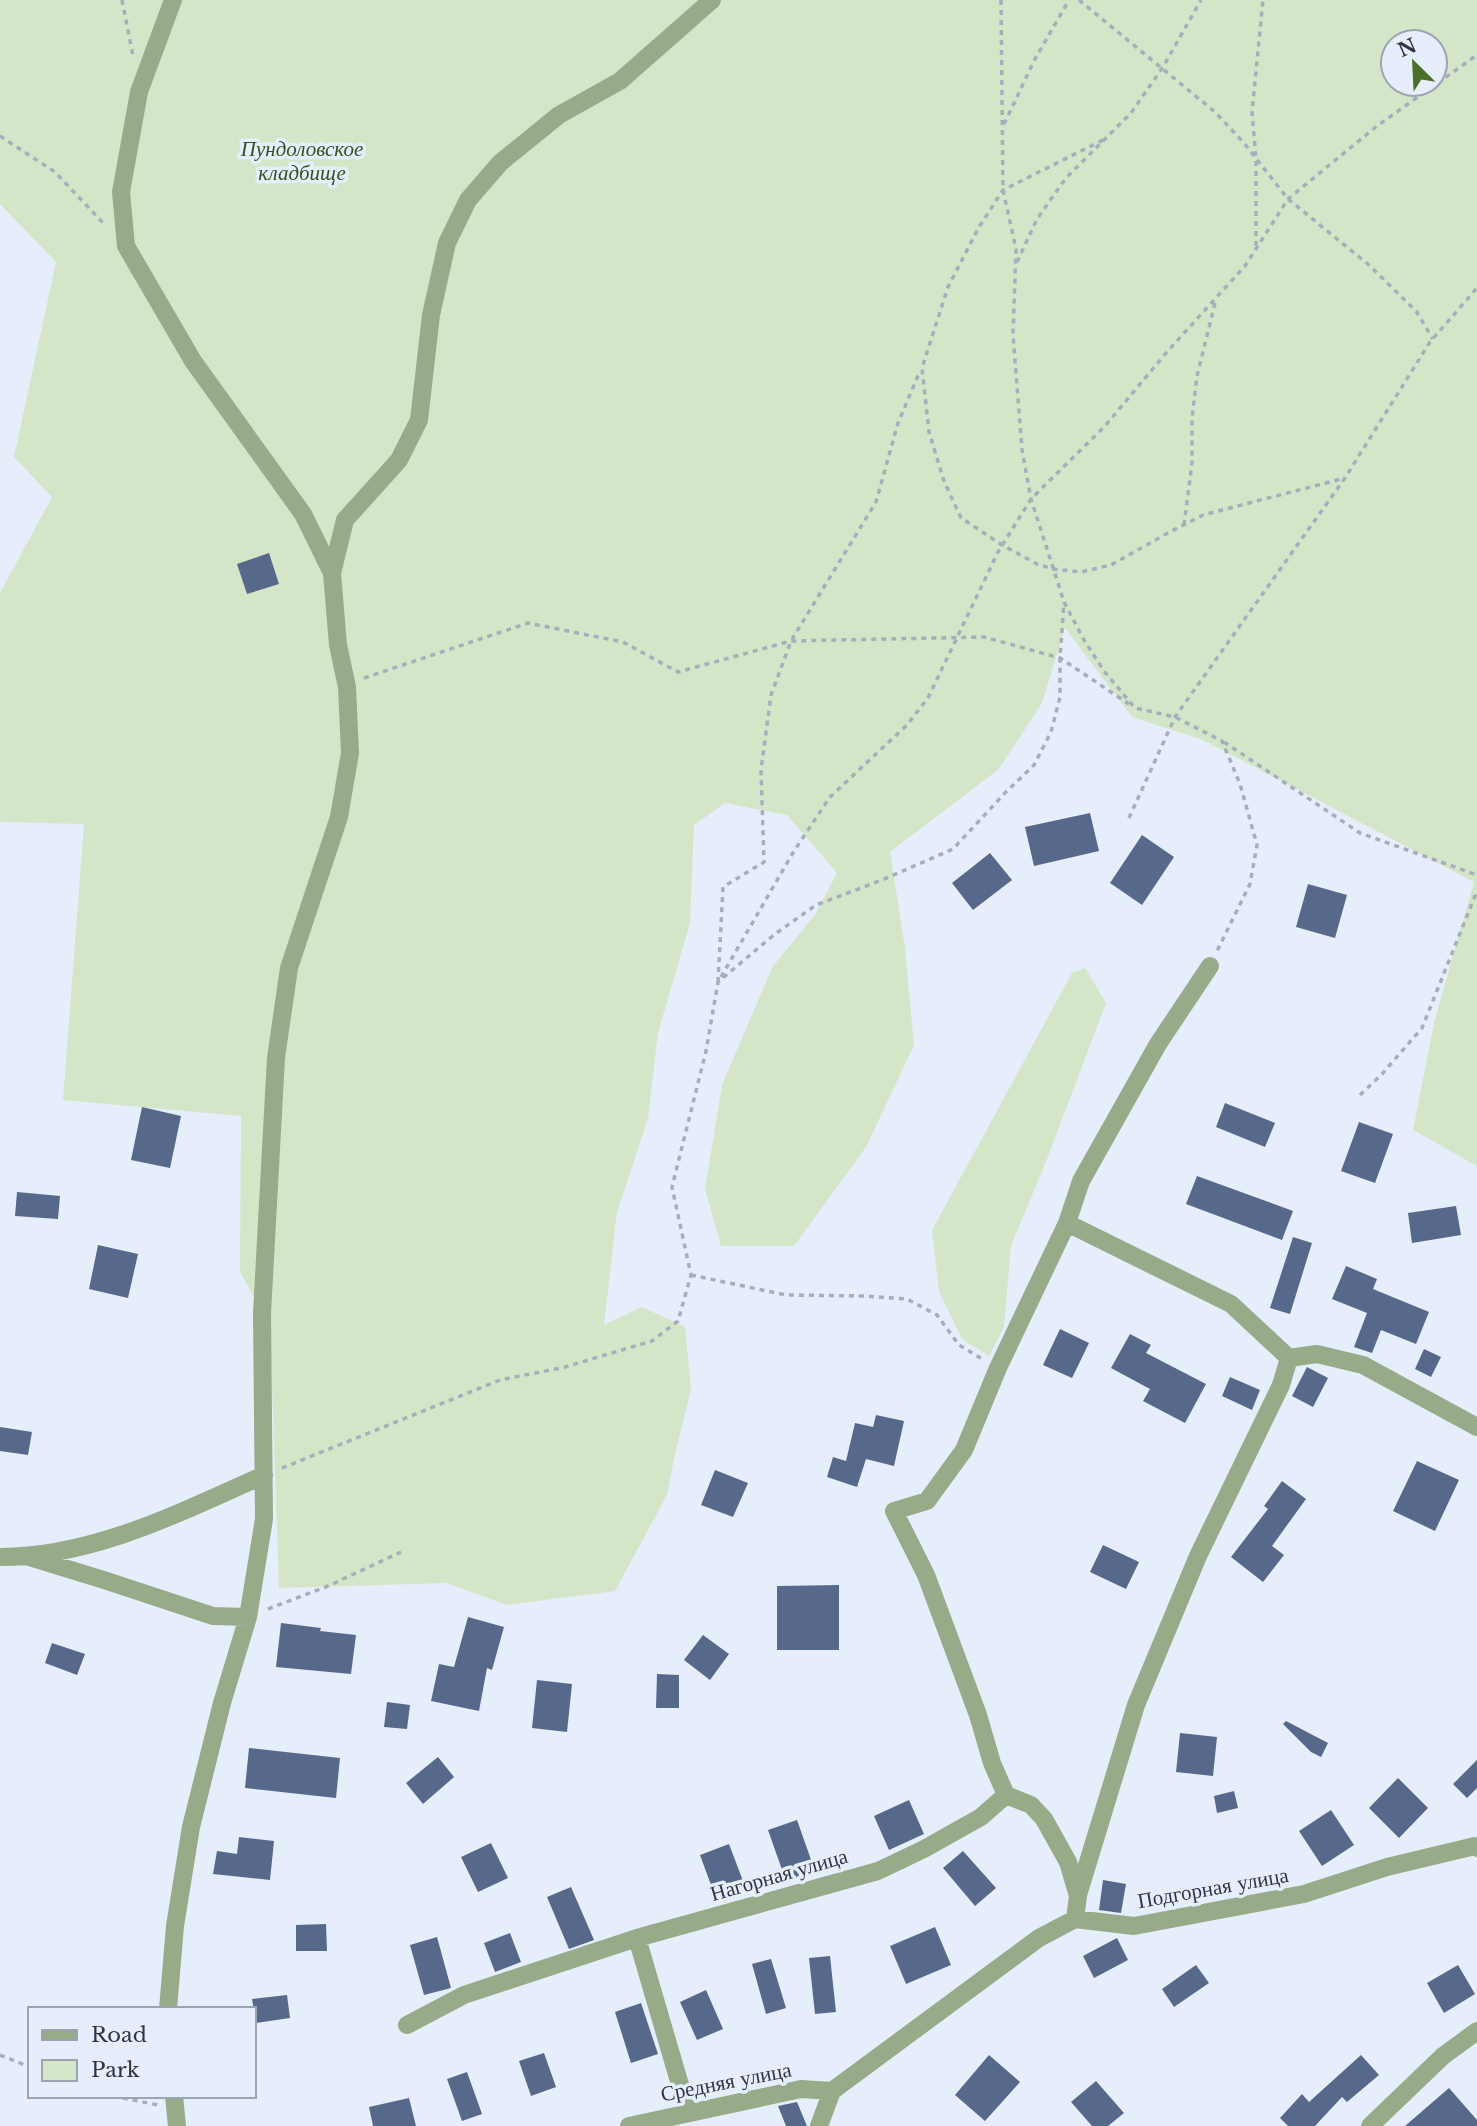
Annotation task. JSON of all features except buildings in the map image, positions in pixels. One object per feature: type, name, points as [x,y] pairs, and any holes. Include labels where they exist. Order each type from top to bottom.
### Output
[{"type":"street","points":[[173,0],[139,92],[121,192],[126,246],[193,361],[303,514],[332,573]]},
{"type":"street","points":[[168,2007],[175,1926],[191,1827],[222,1703],[248,1617],[264,1519],[262,1313],[276,1058],[289,968],[339,817],[350,753],[347,687],[338,645],[332,573],[345,520],[399,460],[419,420],[431,315],[447,243],[468,200],[500,163],[559,115],[620,81],[712,0]]},
{"type":"street","points":[[1077,1896],[1068,1862],[1044,1819],[1031,1805],[1006,1795],[992,1763],[978,1715],[926,1575],[894,1511],[927,1501],[964,1450],[998,1368],[1067,1223],[1081,1181],[1158,1044],[1210,966]]},
{"type":"street","points":[[1067,1223],[1231,1304],[1289,1358]]},
{"type":"street","points":[[1289,1358],[1317,1353],[1363,1365],[1477,1427]]},
{"type":"street","points":[[818,2126],[832,2091],[1039,1938],[1075,1919],[1077,1896],[1136,1705],[1198,1556],[1280,1385],[1289,1358]]},
{"type":"street","points":[[0,1557],[27,1557],[103,1541],[181,1512],[264,1475]]},
{"type":"street","points":[[27,1557],[213,1616],[248,1617]]},
{"type":"street","name":"Нагорная улица","points":[[407,2025],[464,1995],[637,1938],[878,1871],[981,1817],[1006,1795]]},
{"type":"street","name":"Подгорная улица","points":[[1075,1919],[1134,1926],[1304,1894],[1387,1867],[1475,1846],[1477,1849]]},
{"type":"street","points":[[637,1938],[688,2112]]},
{"type":"street","points":[[1370,2126],[1443,2056],[1477,2032]]},
{"type":"street","name":"Средняя улица","points":[[629,2126],[801,2089],[832,2091]]},
{"type":"street","points":[[174,2102],[177,2126]]},
{"type":"path","points":[[122,0],[139,92]]},
{"type":"path","points":[[1001,0],[1003,190],[1016,249],[1013,335],[1022,450],[1031,499],[1064,602],[1104,671],[1135,708]]},
{"type":"path","points":[[1003,126],[1035,59],[1069,0]]},
{"type":"path","points":[[1079,0],[1214,111],[1244,143],[1288,199],[1369,265],[1416,311],[1433,339]]},
{"type":"path","points":[[1016,264],[1037,219],[1066,178],[1131,113],[1163,67],[1201,0]]},
{"type":"path","points":[[1256,248],[1256,159],[1252,112],[1263,0]]},
{"type":"path","points":[[718,982],[794,851],[830,797],[907,725],[928,698],[1002,545],[1031,499],[1105,426],[1166,353],[1245,266],[1288,199],[1377,126],[1477,55]]},
{"type":"path","points":[[0,136],[55,172],[126,246]]},
{"type":"path","points":[[264,1475],[500,1380],[565,1367],[652,1340],[678,1321],[691,1275],[672,1187],[706,1051],[718,982],[723,887],[764,862],[761,770],[771,695],[791,641],[876,502],[898,423],[922,368],[948,287],[979,227],[1003,190],[1103,140]]},
{"type":"path","points":[[1129,818],[1175,717],[1345,478],[1433,339],[1477,288]]},
{"type":"path","points":[[1184,525],[1192,463],[1192,418],[1197,376],[1216,298]]},
{"type":"path","points":[[922,368],[929,432],[944,481],[961,518],[1002,545],[1037,564],[1053,569],[1082,572],[1111,565],[1184,525],[1214,512],[1345,478]]},
{"type":"path","points":[[718,982],[775,934],[816,905],[953,849],[1004,793],[1034,765],[1051,732],[1060,697],[1059,658],[1064,602]]},
{"type":"path","points":[[347,687],[363,678],[528,623],[623,642],[678,672],[791,641],[984,637],[1059,658],[1135,708],[1175,717],[1222,741],[1360,833],[1477,876]]},
{"type":"path","points":[[1210,966],[1250,884],[1257,845],[1240,783],[1222,741]]},
{"type":"path","points":[[1360,1095],[1422,1028],[1477,891]]},
{"type":"path","points":[[691,1275],[786,1295],[907,1299],[937,1315],[959,1345],[998,1368]]},
{"type":"path","points":[[248,1617],[328,1586],[401,1552]]},
{"type":"path","points":[[0,2055],[28,2066]]},
{"type":"path","points":[[133,2098],[174,2102]]},
{"type":"green space","name":"Пундоловское кладбище","points":[[0,0],[1477,0],[1477,1166],[1413,1130],[1434,1023],[1474,882],[1203,740],[1132,717],[1065,628],[1042,703],[999,769],[890,852],[905,948],[914,1045],[866,1147],[794,1246],[721,1246],[705,1189],[722,1085],[773,966],[815,915],[837,873],[787,815],[725,803],[694,825],[690,923],[658,1033],[648,1118],[617,1212],[604,1325],[642,1307],[685,1327],[691,1389],[667,1495],[615,1591],[507,1605],[447,1583],[279,1588],[270,1326],[240,1272],[241,1116],[63,1100],[84,824],[0,822],[0,593],[52,497],[14,457],[56,262],[0,204]]},
{"type":"green space","points":[[1085,968],[1106,1003],[1011,1246],[1004,1327],[989,1356],[962,1339],[939,1291],[932,1230],[1072,973]]}]
